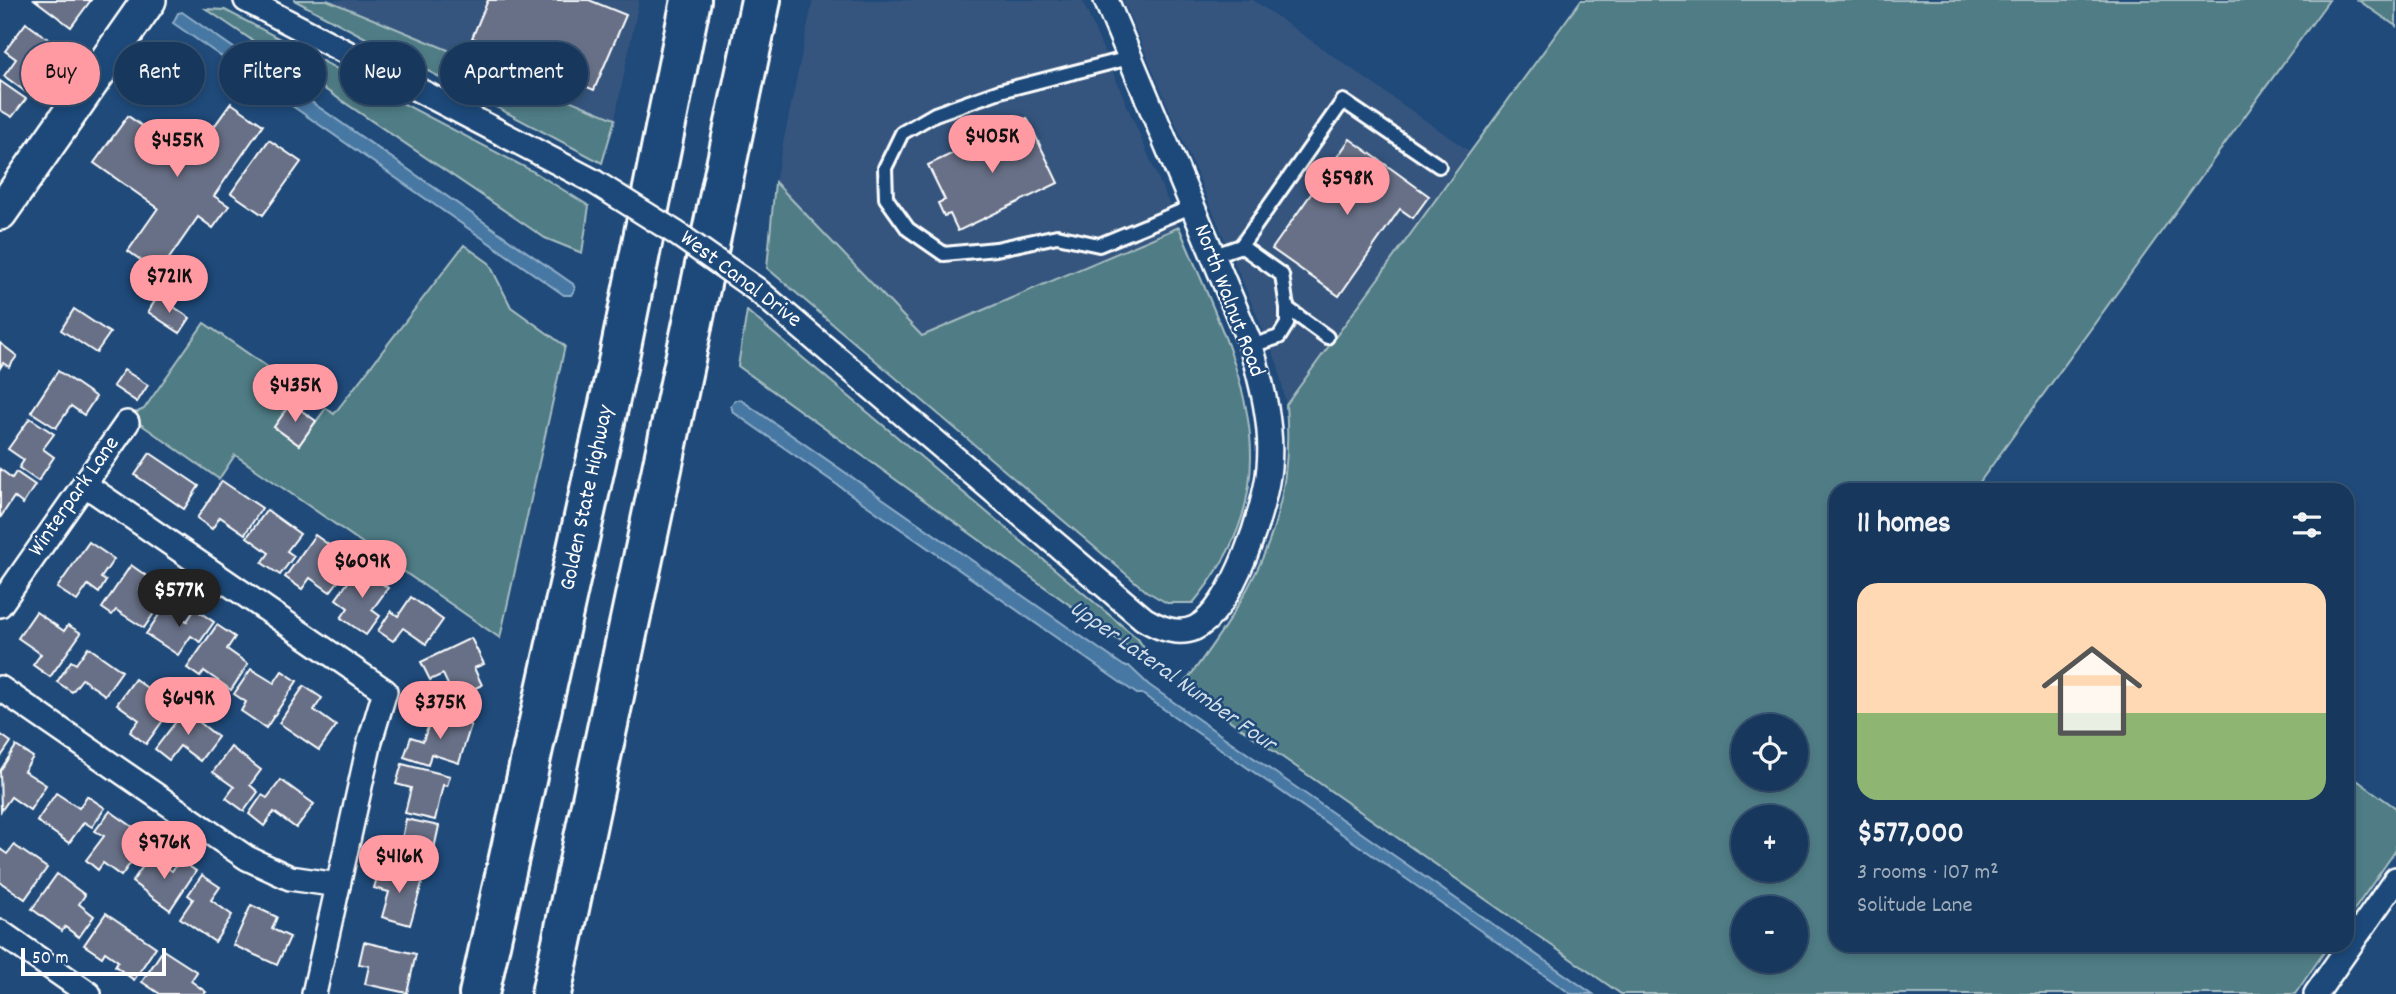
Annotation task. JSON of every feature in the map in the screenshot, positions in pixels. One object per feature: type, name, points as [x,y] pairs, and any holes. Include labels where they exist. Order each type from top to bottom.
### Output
[{"type":"highway","name":"Golden State Highway","points":[[480,994],[617,366],[691,0]]},
{"type":"highway","points":[[551,994],[761,0]]},
{"type":"street","points":[[5,194],[149,0]]},
{"type":"street","name":"West Canal Drive","points":[[246,0],[593,181],[676,233],[756,289],[1144,619],[1158,628],[1183,631]]},
{"type":"street","name":"North Walnut Road","points":[[1106,0],[1251,346],[1269,430],[1265,498],[1246,554],[1232,581],[1206,619],[1183,631]]},
{"type":"street","name":"Winterpark Lane","points":[[0,605],[127,423]]},
{"type":"street","points":[[84,484],[385,691],[370,741],[314,994]]},
{"type":"street","points":[[0,688],[247,858],[290,878],[338,885]]},
{"type":"street","points":[[2354,939],[2396,879]]},
{"type":"street","points":[[0,932],[89,994]]},
{"type":"street","points":[[2316,994],[2345,952]]},
{"type":"lane","points":[[1129,58],[1000,91],[935,114],[902,133],[885,168],[886,198],[908,229],[944,254],[996,249],[1057,236],[1099,245],[1191,207]]},
{"type":"lane","points":[[1212,256],[1241,246],[1343,101],[1439,166]]},
{"type":"lane","points":[[1241,246],[1282,275],[1287,308],[1287,324],[1279,337],[1251,346]]},
{"type":"lane","points":[[1287,308],[1327,337]]},
{"type":"shaded area","points":[[326,0],[639,0],[615,119],[581,105],[588,105],[588,42],[440,42],[440,47]]},
{"type":"shaded area","points":[[813,0],[1082,0],[1179,227],[922,337],[775,182]]},
{"type":"shaded area","points":[[1123,0],[1253,0],[1469,151],[1286,405],[1278,365]]},
{"type":"shaded area","points":[[182,12],[225,42],[219,42],[219,55],[205,45],[205,42],[200,42],[173,23],[178,13]]},
{"type":"shaded area","points":[[291,105],[316,105],[573,284],[575,289],[571,295],[564,295]]},
{"type":"shaded area","points":[[735,400],[741,400],[1124,666],[1129,666],[1149,685],[1593,994],[1571,994],[1142,694],[1137,694],[733,412],[731,406]]},
{"type":"green space","points":[[294,0],[327,0],[440,47],[440,77],[426,70],[426,42],[373,42]]},
{"type":"green space","points":[[1581,0],[2329,0],[1979,483],[1829,483],[1829,952],[2324,952],[2295,994],[1621,994],[1182,687],[1247,589],[1263,556],[1284,486],[1286,405]]},
{"type":"green space","points":[[2358,0],[2396,0],[2396,26]]},
{"type":"green space","points":[[206,9],[225,10],[286,42],[255,42]]},
{"type":"green space","points":[[326,63],[340,70],[340,100],[326,90]]},
{"type":"green space","points":[[348,105],[406,105],[536,173],[589,206],[582,253],[545,238]]},
{"type":"green space","points":[[492,105],[581,105],[615,119],[602,163]]},
{"type":"green space","points":[[775,182],[922,336],[1179,227],[1220,324],[1236,370],[1247,416],[1251,462],[1245,508],[1226,555],[1193,603],[1167,603],[1146,591],[767,268]]},
{"type":"green space","points":[[464,245],[489,263],[511,307],[565,346],[500,638],[235,455],[219,479],[129,416],[144,409],[204,323],[288,381],[284,389],[299,399],[274,427],[299,445],[326,408],[334,414]]},
{"type":"green space","points":[[747,311],[1138,639],[1157,668],[738,366]]},
{"type":"green space","points":[[2354,778],[2396,808],[2396,850],[2354,910]]},
{"type":"building","points":[[35,0],[91,0],[71,27]]},
{"type":"building","points":[[488,0],[589,0],[626,15],[594,90],[588,87],[588,42],[481,42],[472,38]]},
{"type":"building","points":[[26,23],[52,42],[21,42],[21,88],[4,76],[16,59],[5,51]]},
{"type":"building","points":[[0,81],[21,96],[21,105],[12,117],[0,110]]},
{"type":"building","points":[[230,105],[234,105],[263,125],[214,196],[229,206],[213,228],[198,217],[159,273],[128,251],[158,208],[94,163],[128,116],[190,160]]},
{"type":"building","points":[[1027,118],[1058,183],[958,231],[950,214],[944,216],[938,203],[945,200],[928,165]]},
{"type":"building","points":[[1350,139],[1429,196],[1413,218],[1400,209],[1339,296],[1272,249]]},
{"type":"building","points":[[269,140],[301,162],[263,215],[231,193]]},
{"type":"building","points":[[158,296],[190,318],[180,333],[148,312]]},
{"type":"building","points":[[74,309],[110,333],[96,353],[61,330]]},
{"type":"building","points":[[0,343],[17,356],[9,367],[3,363],[0,368]]},
{"type":"building","points":[[124,370],[148,385],[137,402],[113,386]]},
{"type":"building","points":[[58,371],[96,397],[84,415],[71,406],[56,428],[31,412]]},
{"type":"building","points":[[291,403],[316,421],[299,445],[274,427]]},
{"type":"building","points":[[30,418],[54,434],[43,449],[54,457],[38,481],[19,468],[24,460],[8,449]]},
{"type":"building","points":[[150,453],[199,486],[184,509],[135,475]]},
{"type":"building","points":[[0,469],[12,478],[16,472],[35,485],[23,504],[14,497],[0,518]]},
{"type":"building","points":[[222,481],[262,508],[245,534],[220,517],[212,529],[197,518]]},
{"type":"building","points":[[267,510],[300,534],[287,551],[294,556],[280,575],[262,563],[269,553],[247,537]]},
{"type":"building","points":[[315,535],[353,562],[330,592],[310,578],[302,589],[285,577]]},
{"type":"building","points":[[89,542],[114,559],[101,578],[106,581],[99,593],[88,585],[77,601],[57,588]]},
{"type":"building","points":[[131,565],[148,577],[140,589],[161,603],[144,628],[116,610],[112,615],[102,608]]},
{"type":"building","points":[[359,567],[388,588],[372,610],[380,616],[366,635],[341,618],[348,608],[336,599]]},
{"type":"building","points":[[411,597],[443,620],[426,644],[403,628],[393,641],[378,631],[391,611],[398,616]]},
{"type":"building","points":[[165,606],[187,621],[195,609],[214,622],[200,642],[191,636],[178,655],[146,634]]},
{"type":"building","points":[[36,612],[64,631],[68,625],[81,633],[50,677],[33,665],[41,654],[18,638]]},
{"type":"building","points":[[217,625],[235,637],[227,649],[248,664],[231,690],[204,671],[200,677],[187,668]]},
{"type":"building","points":[[471,638],[484,664],[474,668],[482,685],[454,698],[443,674],[430,680],[421,662]]},
{"type":"building","points":[[88,647],[122,671],[105,695],[82,679],[72,692],[57,682],[71,661],[76,664]]},
{"type":"building","points":[[251,669],[274,683],[282,671],[297,681],[266,728],[241,711],[246,702],[234,694]]},
{"type":"building","points":[[135,679],[161,698],[165,692],[177,701],[146,744],[130,732],[139,720],[117,704]]},
{"type":"building","points":[[304,686],[322,698],[314,710],[336,726],[319,750],[279,723]]},
{"type":"building","points":[[188,706],[202,716],[198,721],[218,737],[200,761],[180,746],[169,760],[155,749]]},
{"type":"building","points":[[433,713],[471,725],[459,763],[431,754],[428,765],[404,757],[411,737],[423,741]]},
{"type":"building","points":[[0,734],[11,742],[0,758]]},
{"type":"building","points":[[16,746],[33,757],[24,771],[46,785],[30,810],[11,797],[1,811],[0,771]]},
{"type":"building","points":[[231,747],[261,770],[250,785],[258,792],[244,811],[226,798],[234,787],[213,772]]},
{"type":"building","points":[[402,764],[450,776],[447,786],[443,785],[435,820],[405,813],[411,788],[396,784]]},
{"type":"building","points":[[281,780],[314,804],[296,828],[274,812],[264,826],[249,814],[262,795],[267,798]]},
{"type":"building","points":[[56,793],[79,808],[87,796],[105,808],[92,827],[84,822],[69,843],[37,821]]},
{"type":"building","points":[[110,811],[133,827],[125,838],[140,850],[121,876],[103,863],[98,870],[86,860],[104,836],[95,831]]},
{"type":"building","points":[[406,819],[439,826],[430,867],[405,861],[403,868],[380,862],[385,840],[401,844]]},
{"type":"building","points":[[14,845],[47,868],[25,899],[0,882],[0,849],[7,854]]},
{"type":"building","points":[[150,856],[172,871],[180,860],[196,871],[170,910],[132,882]]},
{"type":"building","points":[[380,867],[423,880],[410,925],[382,917],[389,892],[374,888]]},
{"type":"building","points":[[57,874],[85,895],[79,904],[94,916],[79,937],[65,927],[62,931],[32,909]]},
{"type":"building","points":[[202,875],[220,887],[211,900],[232,915],[215,942],[180,918],[193,899],[188,895]]},
{"type":"building","points":[[251,905],[277,917],[272,929],[290,937],[277,965],[233,945]]},
{"type":"building","points":[[106,913],[156,947],[134,980],[115,966],[118,961],[105,952],[102,957],[84,945]]},
{"type":"building","points":[[364,942],[416,954],[407,993],[365,984],[369,966],[359,964]]},
{"type":"building","points":[[163,950],[197,972],[191,981],[206,992],[204,994],[160,994],[142,982]]},
{"type":"water label","name":"Upper Lateral Number Four","points":[[1172,677]]}]
